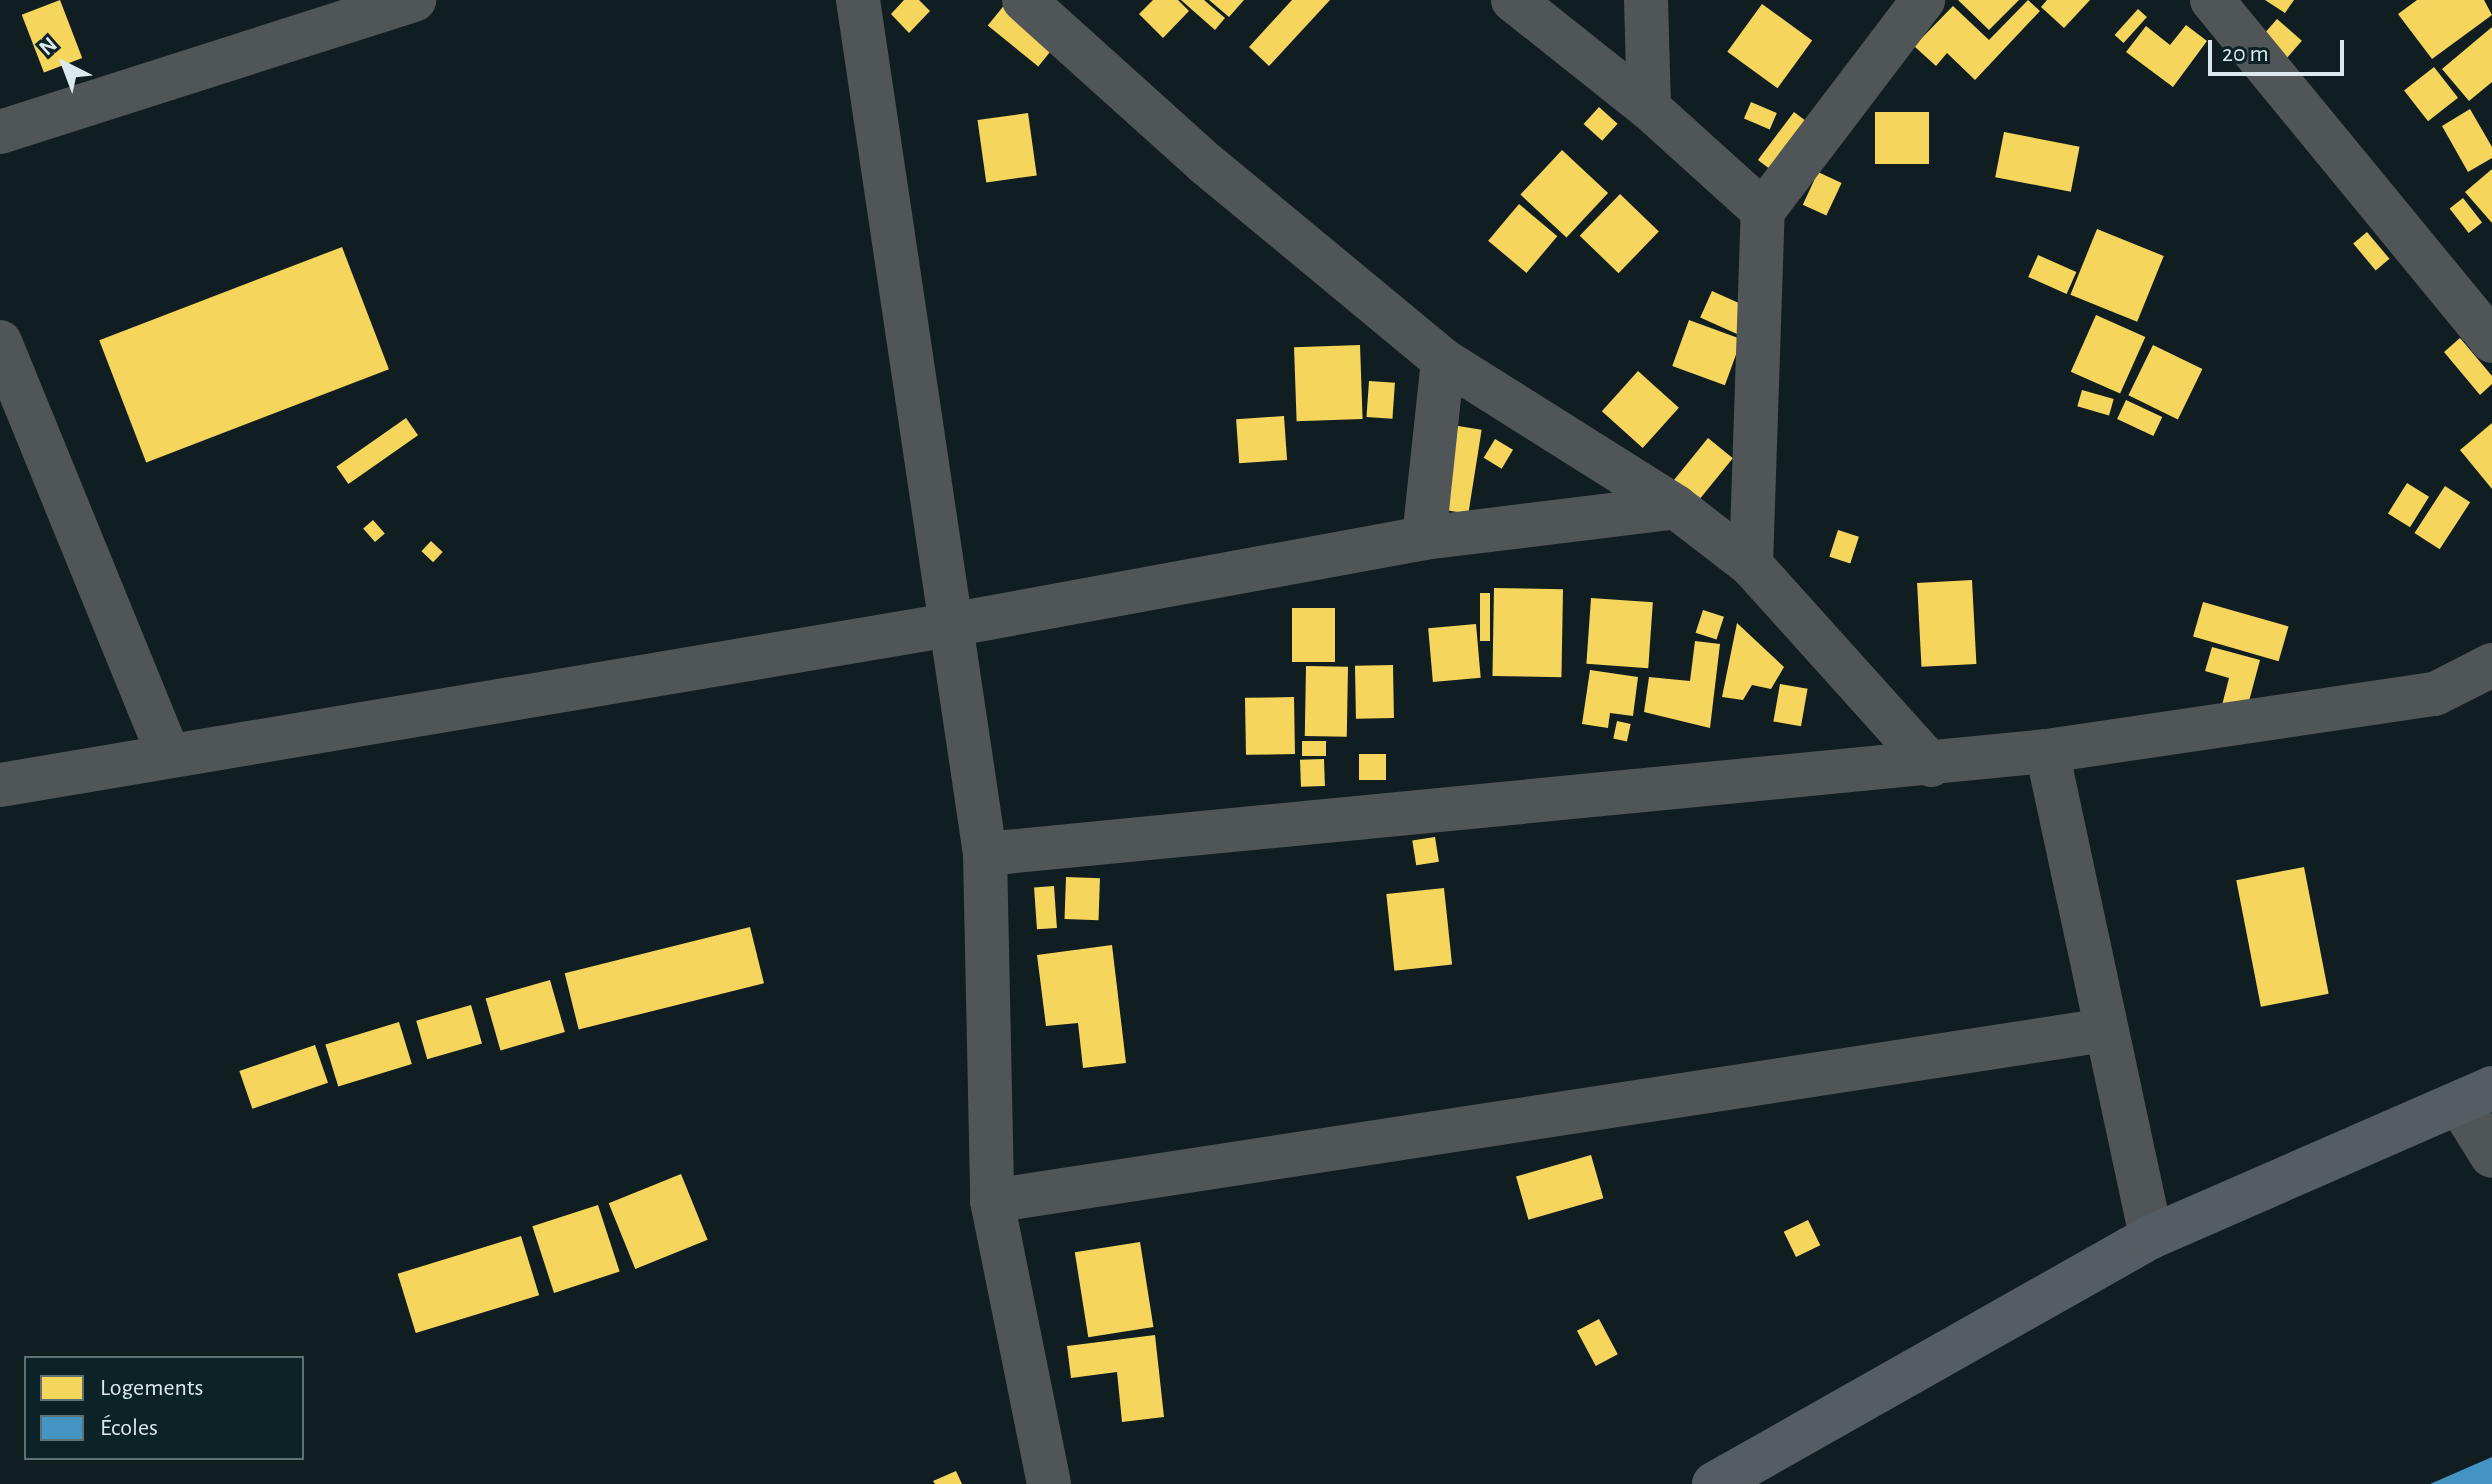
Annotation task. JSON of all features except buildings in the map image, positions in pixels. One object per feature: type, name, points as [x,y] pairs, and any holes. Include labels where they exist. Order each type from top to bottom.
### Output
[{"type":"highway","points":[[1714,1484],[2151,1237],[2475,1096]]},
{"type":"street","points":[[0,132],[414,0]]},
{"type":"street","points":[[858,0],[985,854],[992,1201],[1049,1484]]},
{"type":"street","points":[[1024,0],[1205,163],[1443,360],[1676,507],[1751,565],[1931,765]]},
{"type":"street","points":[[1513,0],[1649,108],[1763,211]]},
{"type":"street","points":[[1646,0],[1649,108]]},
{"type":"street","points":[[1751,565],[1763,211],[1923,0]]},
{"type":"street","points":[[2212,0],[2492,341]]},
{"type":"street","points":[[0,342],[168,754]]},
{"type":"street","points":[[1424,538],[1443,360]]},
{"type":"street","points":[[0,785],[168,754],[950,625],[1424,538],[1676,507]]},
{"type":"street","points":[[985,854],[1931,765],[2047,751],[2435,694],[2492,665]]},
{"type":"street","points":[[2047,751],[2151,1237]]},
{"type":"street","points":[[992,1201],[2105,1030]]},
{"type":"street","points":[[2475,1096],[2492,1156]]}]
